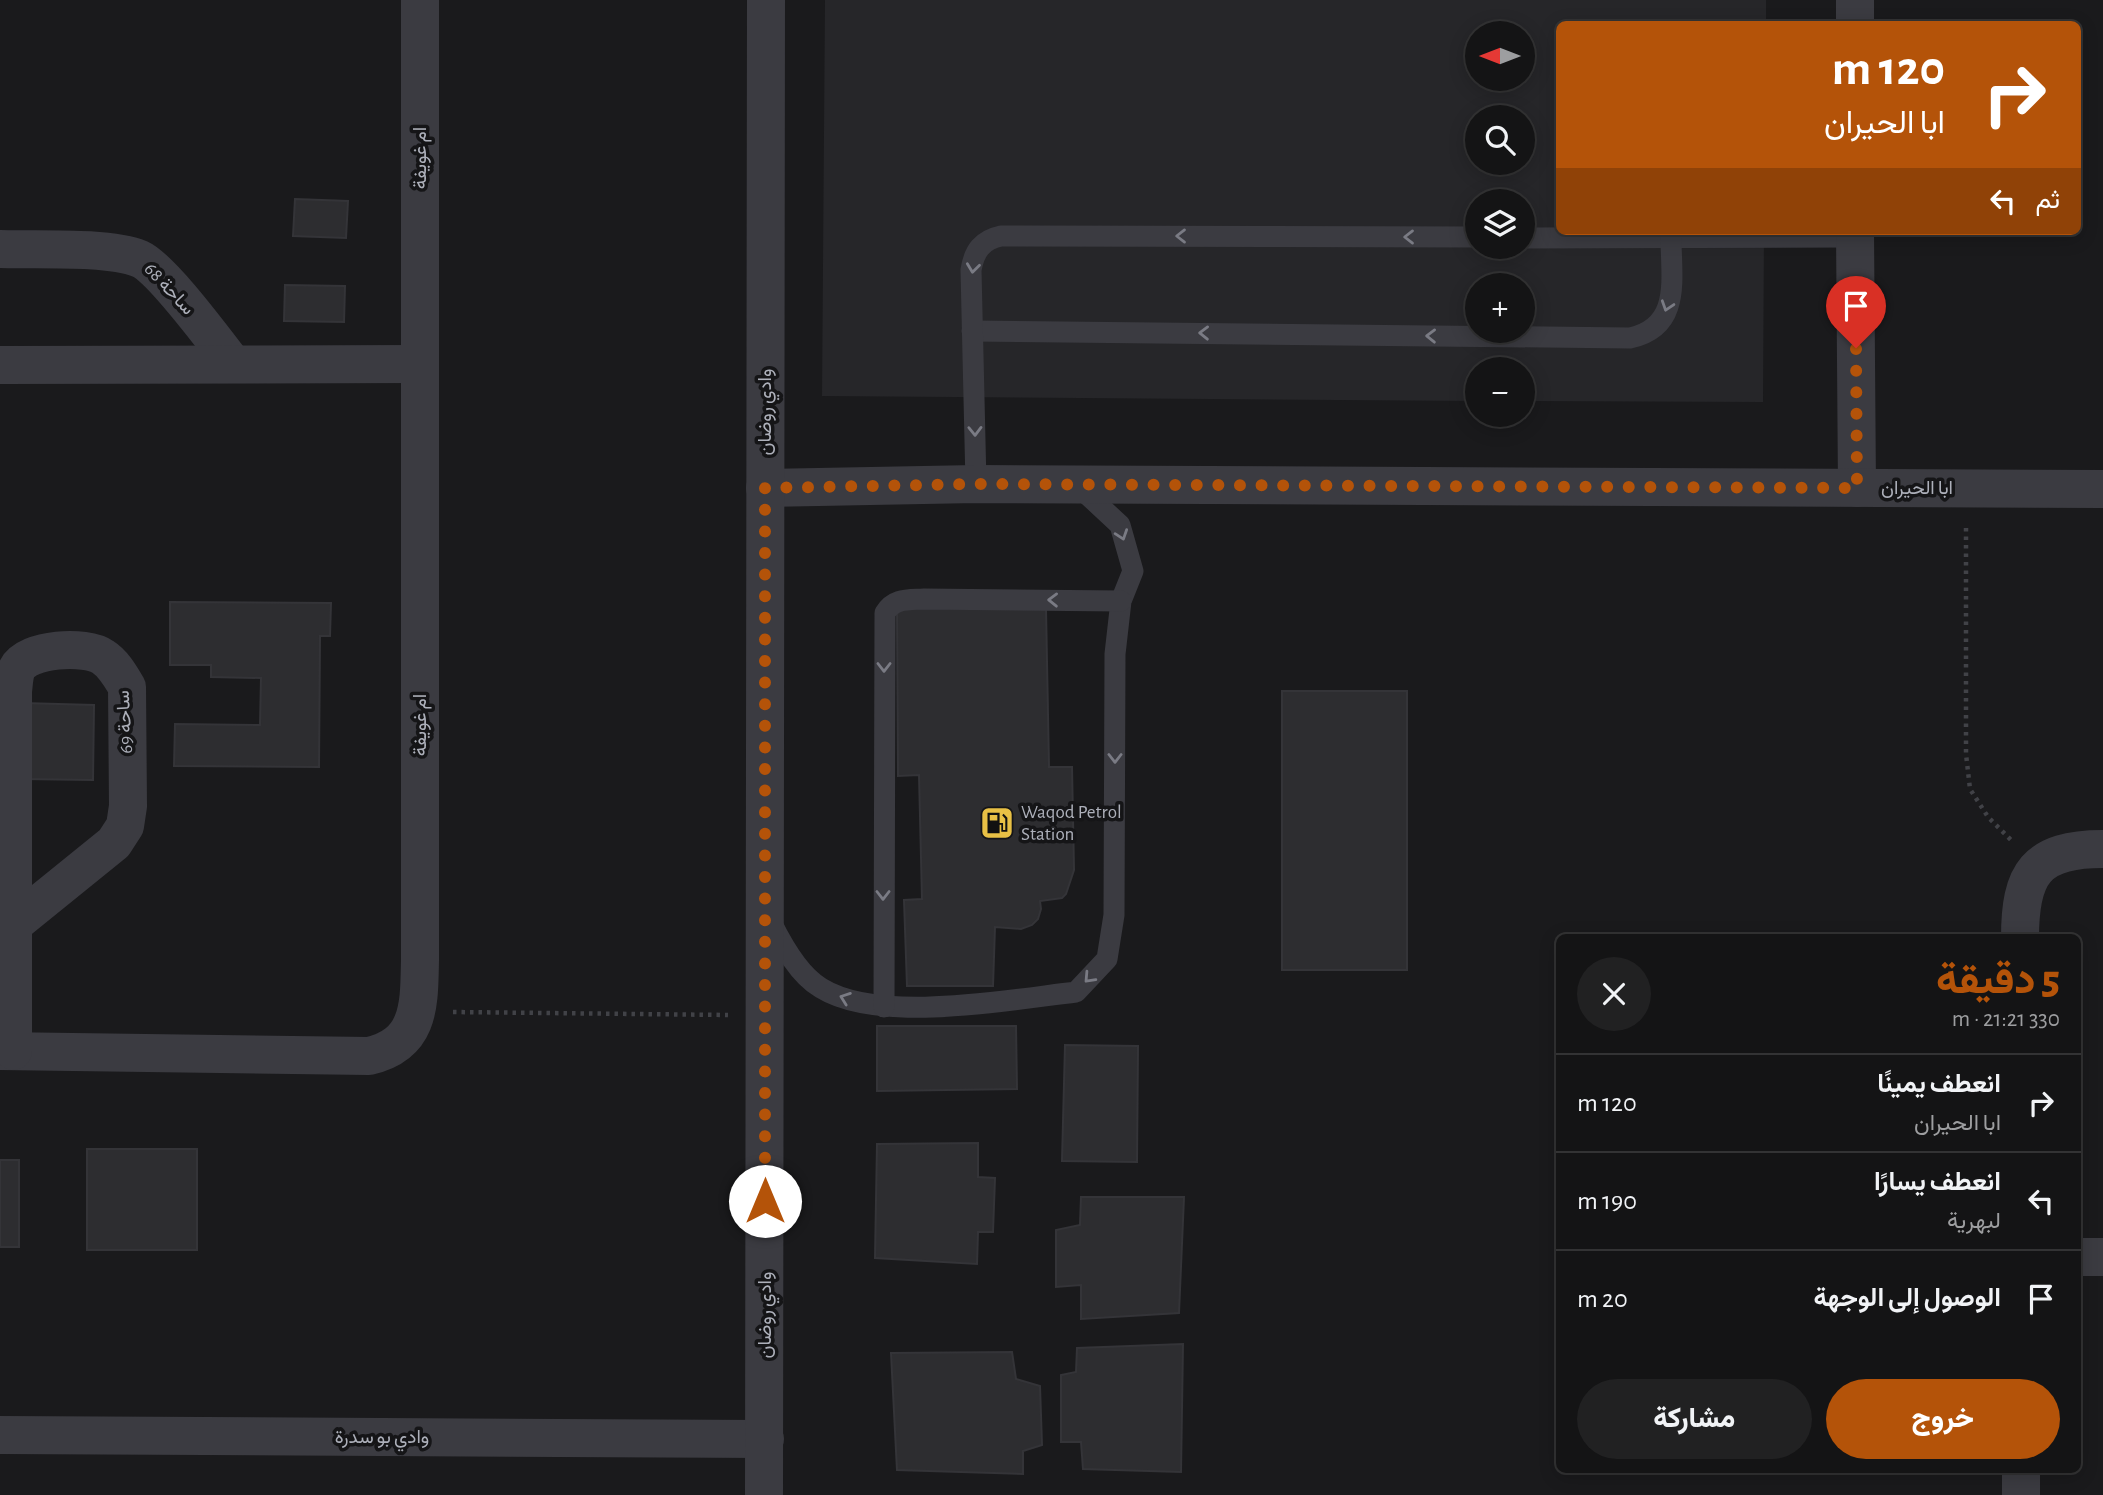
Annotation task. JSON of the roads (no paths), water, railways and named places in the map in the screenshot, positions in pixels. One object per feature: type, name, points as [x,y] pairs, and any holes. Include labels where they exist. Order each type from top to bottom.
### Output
[{"type":"street","name":"ام غويفة","points":[[7,1051],[369,1056],[393,1048],[412,1025],[418,1011],[420,0]]},
{"type":"street","name":"وادي روضان","points":[[764,1495],[766,0]]},
{"type":"street","points":[[1856,0],[1856,21]]},
{"type":"street","points":[[1855,235],[1857,488]]},
{"type":"street","name":"ساحة 68","points":[[0,249],[115,252],[142,260],[173,290],[233,364]]},
{"type":"street","points":[[0,365],[419,364]]},
{"type":"street","name":"ابا الحيران","points":[[765,488],[976,484],[2103,489]]},
{"type":"street","name":"ساحة 69","points":[[7,1051],[14,924],[13,691],[17,668],[30,657],[45,651],[80,651],[102,656],[118,672],[127,687],[128,806],[125,826],[114,844],[14,924]]},
{"type":"street","points":[[2020,934],[2021,899],[2027,881],[2039,867],[2068,851],[2103,849]]},
{"type":"street","points":[[2081,1257],[2103,1257]]},
{"type":"street","name":"وادي بو سدرة","points":[[0,1435],[765,1439]]},
{"type":"street","points":[[2021,1473],[2021,1495]]},
{"type":"lane","points":[[1535,238],[1809,235]]},
{"type":"lane","points":[[976,484],[972,260],[983,243],[1001,236],[1465,237]]},
{"type":"lane","points":[[972,331],[1630,338],[1653,330],[1667,312],[1671,300],[1671,238]]},
{"type":"lane","points":[[765,911],[785,951],[819,987],[849,1001],[884,1007],[925,1007],[1076,992],[1107,959],[1114,915],[1115,654],[1121,601],[1133,571],[1120,525],[1077,485]]},
{"type":"lane","points":[[884,1007],[885,612],[891,604],[913,599],[1121,601]]},
{"type":"place","name":"Waqod Petrol Station","points":[[997,823]]}]
